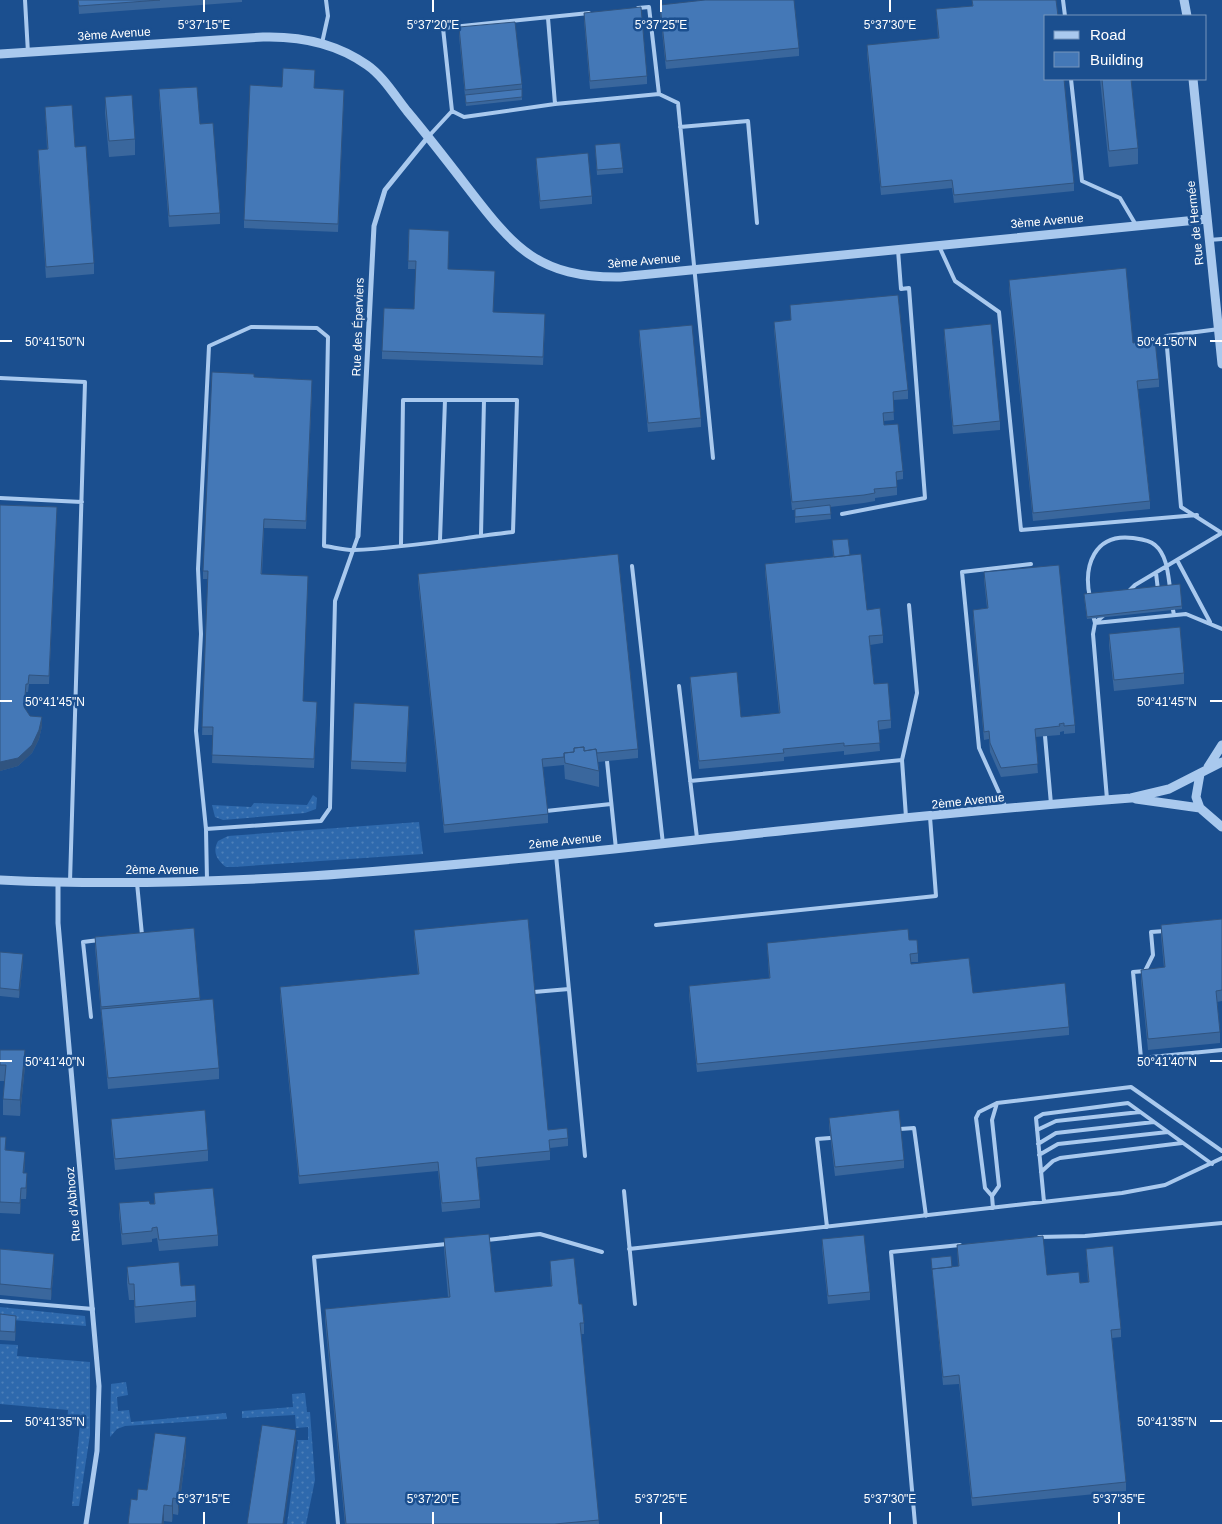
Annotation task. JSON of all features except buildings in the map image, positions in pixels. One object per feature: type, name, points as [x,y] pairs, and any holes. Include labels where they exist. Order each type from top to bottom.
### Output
[{"type":"street","points":[[1184,0],[1187,15]]},
{"type":"street","name":"3ème Avenue","points":[[0,54],[270,37],[303,38],[322,43],[368,65],[428,137],[502,232],[518,247],[555,268],[598,277],[1207,219]]},
{"type":"street","name":"Rue de Hermée","points":[[1193,80],[1222,364]]},
{"type":"street","name":"Rue des Éperviers","points":[[358,536],[374,226],[385,190],[428,137]]},
{"type":"street","points":[[1208,768],[1222,745]]},
{"type":"street","points":[[1221,824],[1212,820],[1200,808],[1196,797],[1200,774],[1222,762]]},
{"type":"street","name":"2ème Avenue","points":[[0,880],[58,883],[207,882],[407,869],[1131,798],[1169,789],[1200,774]]},
{"type":"street","name":"2ème Avenue","points":[[1131,798],[1200,808]]},
{"type":"street","name":"Rue d'Abhooz","points":[[58,883],[58,923],[99,1386],[99,1418],[86,1524]]},
{"type":"lane","points":[[25,0],[28,52]]},
{"type":"lane","points":[[322,43],[328,16],[326,0]]},
{"type":"lane","points":[[1063,0],[1064,15]]},
{"type":"lane","points":[[630,9],[648,7],[659,94]]},
{"type":"lane","points":[[428,137],[452,111],[443,28],[594,13]]},
{"type":"lane","points":[[548,18],[555,104]]},
{"type":"lane","points":[[1071,80],[1082,181],[1120,198],[1136,225]]},
{"type":"lane","points":[[452,111],[464,117],[555,104],[659,94],[678,103],[696,269],[713,458]]},
{"type":"lane","points":[[680,127],[748,121],[757,223]]},
{"type":"lane","points":[[1209,240],[1222,239]]},
{"type":"lane","points":[[938,244],[955,281],[999,312],[1021,530],[1197,515]]},
{"type":"lane","points":[[842,514],[925,498],[909,288],[901,289],[898,248]]},
{"type":"lane","points":[[207,882],[206,829],[196,731],[201,634],[198,569],[209,346],[252,327],[317,328],[328,337],[324,546],[353,550],[401,545],[481,535],[513,532],[518,400],[403,400],[401,545]]},
{"type":"lane","points":[[1121,598],[1134,585],[1222,533],[1197,515],[1181,507],[1166,336],[1219,329]]},
{"type":"lane","points":[[0,378],[85,382],[70,883]]},
{"type":"lane","points":[[440,540],[445,400]]},
{"type":"lane","points":[[481,535],[484,400]]},
{"type":"lane","points":[[0,498],[82,502]]},
{"type":"lane","points":[[206,829],[321,821],[330,808],[335,601],[358,536]]},
{"type":"lane","points":[[1090,601],[1087,572],[1091,557],[1101,546],[1112,540],[1130,538],[1150,542],[1155,545],[1168,566],[1174,615]]},
{"type":"lane","points":[[1177,560],[1210,622]]},
{"type":"lane","points":[[1007,810],[980,748],[962,572],[1031,564]]},
{"type":"lane","points":[[632,566],[663,844]]},
{"type":"lane","points":[[1156,573],[1158,599]]},
{"type":"lane","points":[[1134,585],[1136,594]]},
{"type":"lane","points":[[906,820],[902,760],[917,693],[909,605]]},
{"type":"lane","points":[[1092,608],[1095,623],[1093,634],[1107,800]]},
{"type":"lane","points":[[1159,608],[1160,616]]},
{"type":"lane","points":[[1095,623],[1108,610]]},
{"type":"lane","points":[[1137,610],[1138,619]]},
{"type":"lane","points":[[1095,623],[1186,614],[1210,622],[1222,629]]},
{"type":"lane","points":[[679,686],[697,841]]},
{"type":"lane","points":[[1045,736],[1052,806]]},
{"type":"lane","points":[[690,781],[902,760]]},
{"type":"lane","points":[[607,761],[616,848]]},
{"type":"lane","points":[[546,811],[611,804]]},
{"type":"lane","points":[[656,925],[936,896],[930,817]]},
{"type":"lane","points":[[556,855],[585,1156]]},
{"type":"lane","points":[[132,936],[142,934],[137,883]]},
{"type":"lane","points":[[1169,930],[1151,932],[1154,955],[1145,971],[1133,972],[1142,1058],[1222,1050]]},
{"type":"lane","points":[[91,1017],[83,942],[103,939]]},
{"type":"lane","points":[[534,992],[569,989]]},
{"type":"lane","points":[[994,1208],[992,1196],[984,1188],[976,1118],[979,1112],[997,1103],[1131,1087],[1222,1151]]},
{"type":"lane","points":[[992,1196],[998,1186],[992,1120],[997,1103]]},
{"type":"lane","points":[[1044,1202],[1036,1118],[1055,1111],[1128,1103],[1212,1164]]},
{"type":"lane","points":[[1037,1130],[1047,1124],[1056,1122],[1140,1112]]},
{"type":"lane","points":[[1038,1144],[1056,1133],[1154,1122]]},
{"type":"lane","points":[[900,1130],[914,1128],[926,1216]]},
{"type":"lane","points":[[1039,1155],[1058,1144],[1168,1132]]},
{"type":"lane","points":[[826,1227],[817,1139],[830,1138]]},
{"type":"lane","points":[[1041,1172],[1053,1161],[1060,1158],[1182,1143]]},
{"type":"lane","points":[[629,1249],[1122,1193],[1165,1185],[1222,1158]]},
{"type":"lane","points":[[624,1191],[635,1304]]},
{"type":"lane","points":[[1031,1238],[1085,1236],[1222,1223]]},
{"type":"lane","points":[[481,1240],[540,1234],[602,1252]]},
{"type":"lane","points":[[338,1524],[314,1257],[451,1243]]},
{"type":"lane","points":[[915,1524],[891,1252],[966,1244]]},
{"type":"lane","points":[[0,1301],[93,1309]]},
{"type":"shaded area","points":[[313,795],[317,798],[316,809],[305,813],[223,820],[215,817],[212,805],[251,807],[254,803],[307,805]]},
{"type":"shaded area","points":[[419,822],[423,854],[226,867],[218,859],[215,849],[218,841],[228,836]]},
{"type":"shaded area","points":[[0,1307],[85,1316],[86,1326],[0,1319]]},
{"type":"shaded area","points":[[0,1344],[18,1345],[17,1356],[90,1362],[90,1435],[79,1506],[72,1506],[80,1424],[67,1423],[68,1410],[0,1404]]},
{"type":"shaded area","points":[[126,1382],[128,1395],[117,1397],[118,1411],[129,1410],[131,1422],[226,1413],[227,1419],[125,1426],[117,1429],[110,1437],[111,1384]]},
{"type":"shaded area","points":[[305,1393],[307,1412],[310,1412],[315,1480],[306,1524],[287,1524],[297,1440],[308,1440],[308,1427],[296,1428],[295,1415],[242,1418],[242,1411],[293,1407],[292,1394]]}]
